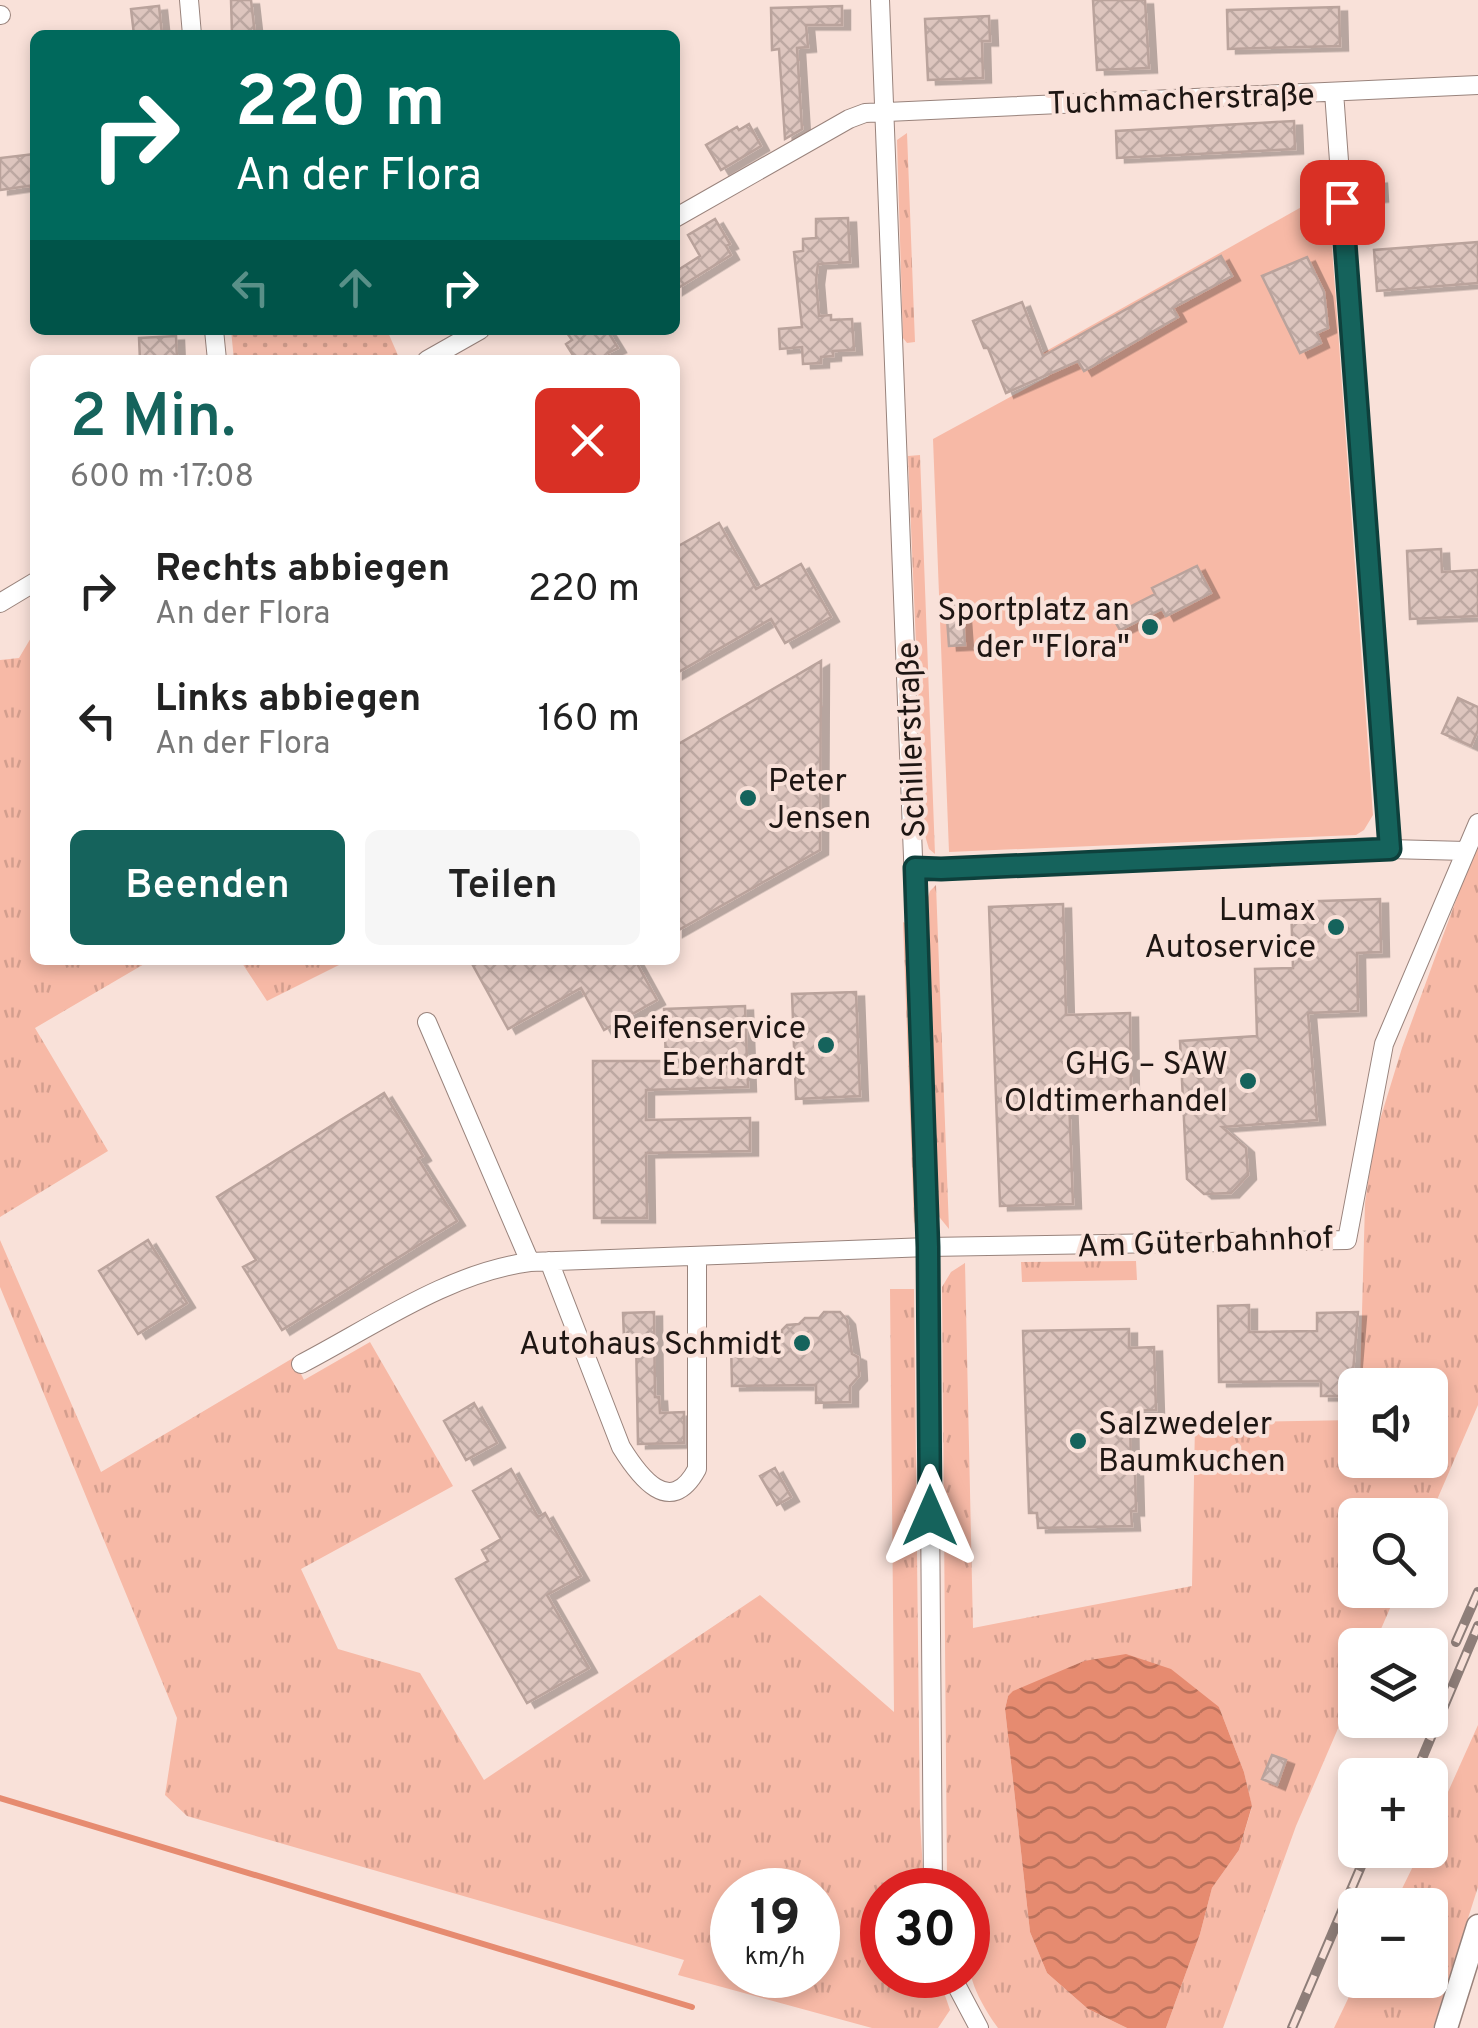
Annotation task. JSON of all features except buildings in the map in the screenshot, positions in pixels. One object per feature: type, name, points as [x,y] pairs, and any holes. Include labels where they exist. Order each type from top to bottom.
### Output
[{"type":"street","points":[[189,0],[192,30]]},
{"type":"street","name":"Schillerstraße","points":[[880,0],[928,1247],[933,1868]]},
{"type":"street","name":"Tuchmacherstraße","points":[[680,215],[849,118],[884,112],[1478,86]]},
{"type":"street","points":[[1334,92],[1390,849]]},
{"type":"street","points":[[436,355],[471,335]]},
{"type":"street","points":[[0,603],[30,585]]},
{"type":"street","name":"Am Güterbahnhof","points":[[928,1247],[1347,1240],[1384,1044],[1478,824]]},
{"type":"street","points":[[915,868],[1390,849],[1466,850]]},
{"type":"street","points":[[427,1022],[540,1262],[620,1446],[638,1474],[656,1490],[669,1492],[682,1488],[697,1469],[698,1256]]},
{"type":"street","points":[[301,1364],[456,1281],[503,1266],[928,1247]]},
{"type":"street","points":[[1446,2028],[1478,1926]]},
{"type":"street","points":[[963,1998],[979,2028]]},
{"type":"green space","points":[[907,133],[915,342],[907,343],[903,338],[897,140]]},
{"type":"green space","name":"Sportplatz an der \"Flora\"","points":[[1328,192],[1373,815],[1356,835],[949,852],[933,439],[1049,376],[1041,354]]},
{"type":"green space","points":[[232,335],[389,335],[398,355],[234,355]]},
{"type":"green space","points":[[920,455],[935,854],[929,849],[924,832],[908,456]]},
{"type":"green space","points":[[30,639],[30,965],[142,965],[35,1028],[108,1151],[0,1217],[0,660],[19,658]]},
{"type":"green space","points":[[1478,840],[1478,1405],[1448,1474],[1448,1368],[1360,1368],[1365,1203],[1375,1136],[1402,1048]]},
{"type":"green space","points":[[936,885],[949,1229],[936,1213],[926,903]]},
{"type":"green space","points":[[903,922],[907,924],[917,1215],[914,1224]]},
{"type":"green space","points":[[243,965],[339,965],[267,1001]]},
{"type":"green space","points":[[0,1240],[101,1472],[293,1358],[304,1380],[370,1342],[453,1486],[301,1569],[338,1649],[420,1673],[484,1780],[760,1595],[894,1712],[890,1289],[914,1289],[923,1868],[860,1868],[860,1998],[946,1998],[950,2010],[938,2028],[872,2028],[762,1998],[840,1998],[840,1868],[710,1868],[710,1984],[678,1975],[684,1960],[187,1816],[165,1795],[177,1718],[0,1287]]},
{"type":"green space","points":[[1136,1261],[1137,1280],[1022,1282],[1021,1262]]},
{"type":"green space","points":[[965,1263],[973,1628],[1192,1586],[1195,1423],[1338,1420],[1338,1478],[1446,1478],[1438,1498],[1338,1498],[1338,1608],[1390,1608],[1381,1628],[1338,1628],[1338,1728],[1296,1826],[1223,2028],[1166,2028],[1212,1888],[1239,1850],[1252,1807],[1244,1772],[1219,1707],[1084,1661],[1008,1696],[1005,1709],[1030,1932],[1047,1973],[1088,2009],[1127,2028],[998,2028],[980,1998],[990,1998],[990,1868],[947,1868],[942,1287],[951,1272]]},
{"type":"green space","points":[[1478,1725],[1478,1887],[1448,1981],[1448,1888],[1402,1888],[1412,1868],[1448,1868],[1448,1792]]},
{"type":"green space","points":[[1348,1998],[1443,1998],[1433,2028],[1334,2028]]},
{"type":"water","points":[[1126,1654],[1171,1669],[1219,1707],[1244,1772],[1252,1806],[1239,1850],[1212,1888],[1166,2028],[1127,2028],[1088,2009],[1047,1973],[1030,1932],[1005,1709],[1013,1691],[1084,1661]]},
{"type":"waterway","points":[[0,1798],[692,2007]]},
{"type":"railway","points":[[1456,1642],[1478,1592]]},
{"type":"railway","points":[[1422,1758],[1478,1626]]},
{"type":"railway","points":[[1292,2028],[1360,1868]]},
{"type":"place","name":"Sportplatz an der \"Flora\"","points":[[1150,627]]},
{"type":"place","name":"Peter Jensen","points":[[748,798]]},
{"type":"place","name":"Lumax Autoservice","points":[[1336,927]]},
{"type":"place","name":"Reifenservice Eberhardt","points":[[826,1045]]},
{"type":"place","name":"GHG – SAW Oldtimerhandel","points":[[1248,1081]]},
{"type":"place","name":"Autohaus Schmidt","points":[[802,1343]]},
{"type":"place","name":"Salzwedeler Baumkuchen","points":[[1078,1441]]},
{"type":"route","points":[[930,1516],[928,1247],[915,868],[1390,849],[1342,202]]}]
